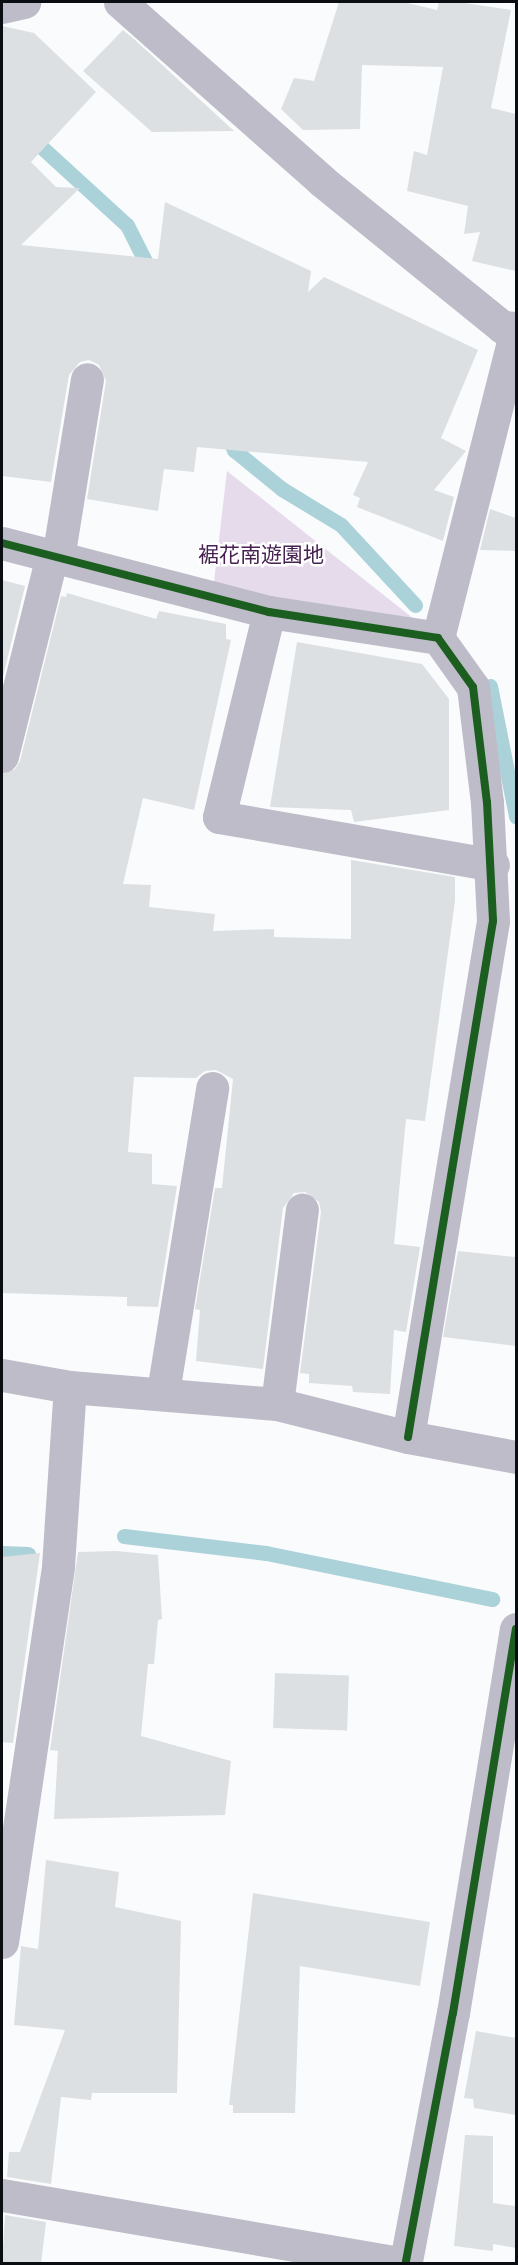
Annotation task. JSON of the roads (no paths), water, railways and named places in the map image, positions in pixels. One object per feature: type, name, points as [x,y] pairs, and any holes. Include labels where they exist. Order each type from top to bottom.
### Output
[{"type":"street","points":[[2,7],[24,2]]},
{"type":"street","points":[[120,2],[322,182],[502,327],[516,329],[438,638]]},
{"type":"street","points":[[2,756],[55,557],[87,379]]},
{"type":"street","points":[[2,543],[269,612],[438,638],[473,687],[493,865],[505,925],[408,1437]]},
{"type":"street","points":[[269,612],[219,817],[493,865]]},
{"type":"street","points":[[163,1392],[212,1088]]},
{"type":"street","points":[[277,1404],[302,1210]]},
{"type":"street","points":[[2,1375],[70,1387],[163,1392],[277,1404],[408,1437],[516,1456]]},
{"type":"street","points":[[2,1942],[12,1788],[58,1566],[70,1387]]},
{"type":"street","points":[[2,2195],[406,2262],[453,2013],[516,1629]]},
{"type":"waterway","points":[[2,111],[127,225],[152,275]]},
{"type":"waterway","points":[[226,432],[234,450],[282,489],[341,525],[415,605]]},
{"type":"waterway","points":[[490,686],[516,816]]},
{"type":"waterway","points":[[124,1536],[266,1553],[492,1599]]},
{"type":"waterway","points":[[2,1553],[28,1554]]},
{"type":"park label","name":"裾花南遊園地","points":[[261,554]]}]
